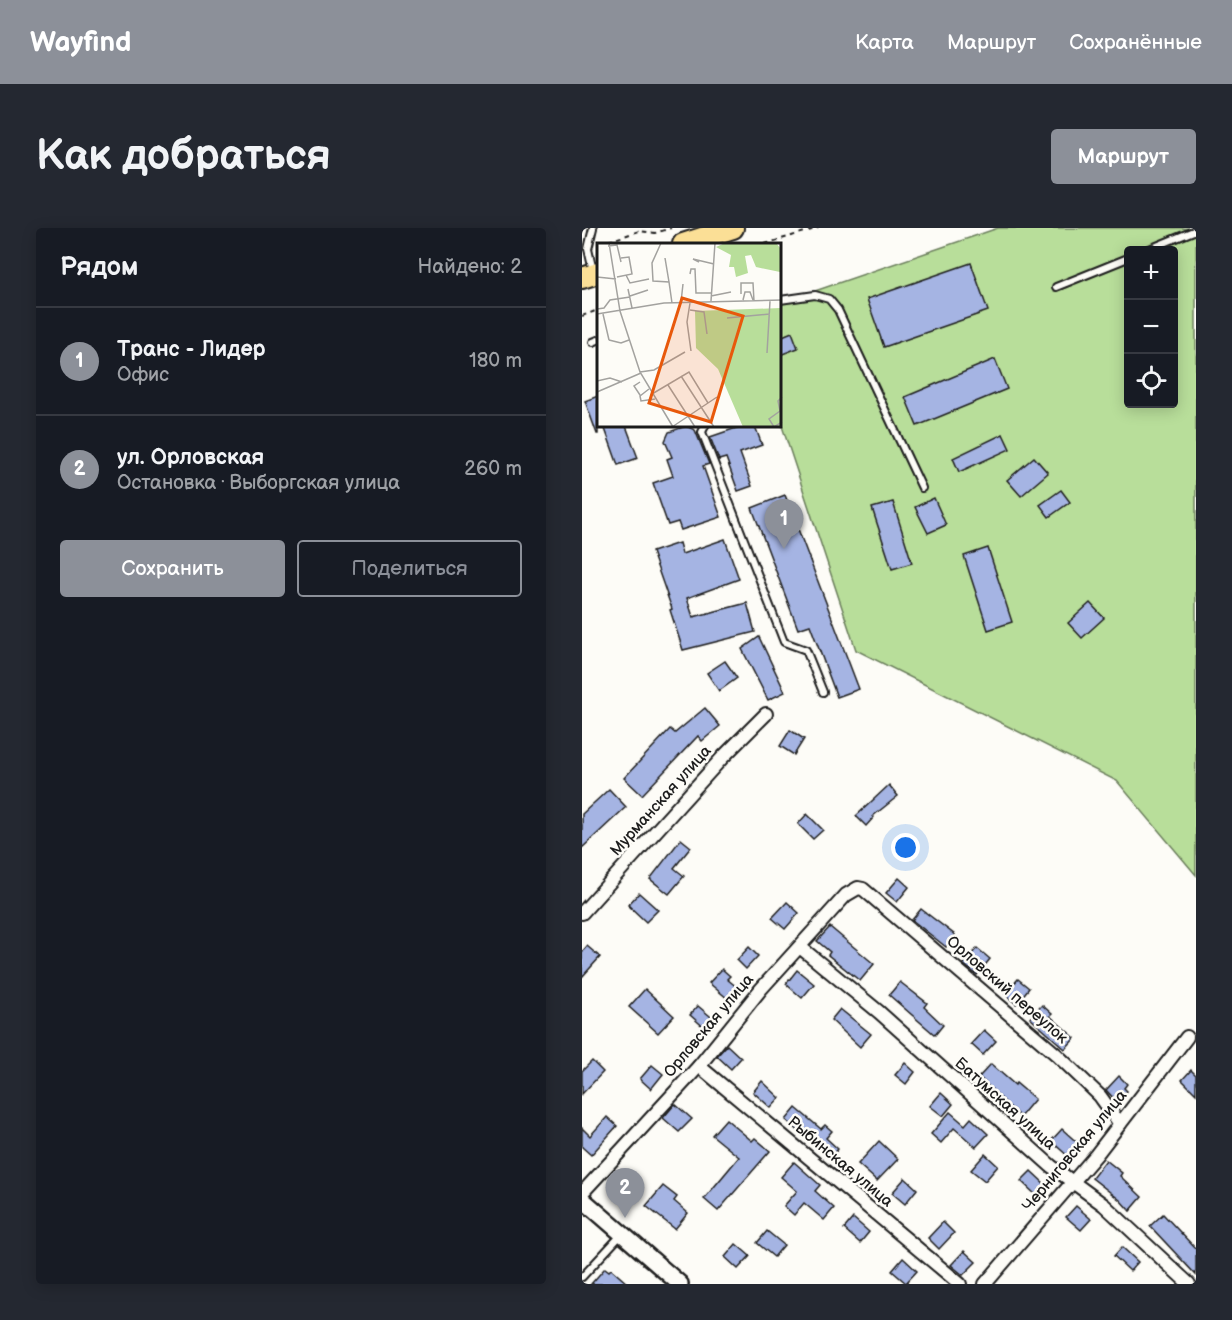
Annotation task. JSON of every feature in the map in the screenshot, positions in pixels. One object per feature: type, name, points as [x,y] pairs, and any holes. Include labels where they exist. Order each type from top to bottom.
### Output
[{"type":"highway","points":[[686,243],[733,228]]},
{"type":"street","name":"Мурманская улица","points":[[582,913],[715,766],[766,714]]},
{"type":"street","name":"Орловская улица","points":[[582,1193],[699,1066],[761,989],[846,896],[853,889],[863,890]]},
{"type":"street","name":"Орловский переулок","points":[[863,890],[1057,1054],[1100,1096],[1120,1124]]},
{"type":"street","name":"Батумская улица","points":[[800,947],[879,1012],[1020,1139],[1071,1182],[1104,1204],[1189,1284]]},
{"type":"street","name":"Черниговская улица","points":[[985,1284],[1092,1160],[1188,1037]]},
{"type":"street","name":"Рыбинская улица","points":[[699,1066],[960,1284]]},
{"type":"street","points":[[582,1199],[680,1284]]},
{"type":"lane","points":[[591,275],[588,249],[593,228]]},
{"type":"lane","points":[[1157,246],[1196,230]]},
{"type":"lane","points":[[1056,288],[1124,260]]},
{"type":"lane","points":[[782,300],[814,294],[829,299],[838,310],[922,488]]},
{"type":"lane","points":[[704,428],[702,432],[784,642],[806,650],[824,692]]},
{"type":"lane","points":[[582,1277],[622,1234]]},
{"type":"path","points":[[603,243],[639,231],[655,233],[671,228]]},
{"type":"path","points":[[768,243],[818,228]]},
{"type":"path","points":[[582,316],[597,310]]},
{"type":"green space","points":[[998,228],[1196,228],[1196,875],[1117,781],[856,650],[782,426],[782,302]]},
{"type":"building","points":[[971,263],[988,311],[884,347],[867,299]]},
{"type":"building","points":[[792,332],[798,348],[782,354],[782,336]]},
{"type":"building","points":[[995,359],[1007,389],[917,426],[905,397]]},
{"type":"building","points":[[597,396],[598,434],[597,434],[585,401]]},
{"type":"building","points":[[605,428],[627,428],[638,458],[618,465]]},
{"type":"building","points":[[680,428],[695,430],[709,464],[703,466],[721,517],[681,530],[678,522],[668,525],[653,483],[673,476],[667,459],[672,457],[665,441],[669,432]]},
{"type":"building","points":[[736,428],[756,428],[762,445],[740,453],[752,486],[738,491],[726,458],[719,460],[710,437]]},
{"type":"building","points":[[1003,434],[1010,449],[959,472],[953,458]]},
{"type":"building","points":[[1034,457],[1048,473],[1021,496],[1007,480]]},
{"type":"building","points":[[1061,490],[1070,502],[1049,517],[1040,505]]},
{"type":"building","points":[[785,495],[859,689],[837,697],[810,625],[798,629],[752,508]]},
{"type":"building","points":[[934,498],[946,525],[928,533],[915,507]]},
{"type":"building","points":[[893,502],[912,563],[892,569],[872,508]]},
{"type":"building","points":[[725,539],[739,579],[687,598],[693,617],[747,603],[755,632],[683,650],[670,610],[672,609],[652,552],[679,543],[682,554]]},
{"type":"building","points":[[988,548],[1012,622],[988,630],[964,556]]},
{"type":"building","points":[[1090,603],[1104,618],[1082,638],[1068,623]]},
{"type":"building","points":[[759,637],[785,692],[768,700],[742,649]]},
{"type":"building","points":[[725,661],[737,678],[719,691],[707,673]]},
{"type":"building","points":[[705,708],[720,726],[702,741],[698,736],[642,795],[624,778],[670,729],[675,733]]},
{"type":"building","points":[[790,730],[804,739],[794,755],[780,746]]},
{"type":"building","points":[[889,785],[898,796],[873,816],[866,826],[856,816]]},
{"type":"building","points":[[609,789],[626,807],[582,848],[582,814]]},
{"type":"building","points":[[807,814],[823,830],[813,839],[798,824]]},
{"type":"building","points":[[681,839],[691,847],[674,868],[684,876],[669,894],[650,879]]},
{"type":"building","points":[[899,878],[909,887],[897,902],[886,893]]},
{"type":"building","points":[[639,893],[658,910],[646,922],[628,905]]},
{"type":"building","points":[[787,902],[799,913],[785,929],[772,918]]},
{"type":"building","points":[[921,909],[955,935],[946,947],[912,920]]},
{"type":"building","points":[[830,927],[874,964],[860,981],[828,955],[830,952],[817,941]]},
{"type":"building","points":[[587,946],[600,957],[582,977],[582,952]]},
{"type":"building","points":[[749,947],[758,956],[746,969],[737,960]]},
{"type":"building","points":[[977,948],[990,959],[977,975],[963,964]]},
{"type":"building","points":[[722,969],[730,976],[727,979],[738,988],[728,999],[709,983]]},
{"type":"building","points":[[797,970],[814,984],[802,998],[786,984]]},
{"type":"building","points":[[1018,979],[1029,988],[1016,1004],[1005,994]]},
{"type":"building","points":[[900,982],[927,1003],[924,1007],[943,1025],[935,1035],[889,995]]},
{"type":"building","points":[[645,989],[674,1016],[658,1033],[629,1007]]},
{"type":"building","points":[[1042,1005],[1052,1014],[1050,1016],[1075,1038],[1065,1049],[1030,1018]]},
{"type":"building","points":[[698,1006],[716,1021],[707,1030],[690,1015]]},
{"type":"building","points":[[840,1009],[871,1034],[860,1047],[831,1020]]},
{"type":"building","points":[[984,1030],[996,1041],[983,1055],[971,1044]]},
{"type":"building","points":[[727,1045],[741,1058],[731,1069],[717,1056]]},
{"type":"building","points":[[592,1061],[603,1072],[582,1094],[582,1071]]},
{"type":"building","points":[[905,1063],[915,1072],[906,1084],[895,1075]]},
{"type":"building","points":[[991,1064],[1035,1099],[1020,1117],[979,1077]]},
{"type":"building","points":[[652,1065],[663,1074],[651,1089],[640,1079]]},
{"type":"building","points":[[1191,1070],[1196,1075],[1196,1094],[1182,1080]]},
{"type":"building","points":[[1119,1076],[1127,1084],[1124,1088],[1127,1091],[1117,1102],[1106,1090]]},
{"type":"building","points":[[762,1081],[780,1098],[771,1108],[753,1092]]},
{"type":"building","points":[[941,1093],[953,1104],[943,1116],[930,1106]]},
{"type":"building","points":[[675,1104],[692,1119],[679,1132],[663,1118]]},
{"type":"building","points":[[796,1108],[821,1129],[825,1125],[832,1131],[826,1138],[838,1149],[830,1158],[786,1120]]},
{"type":"building","points":[[950,1112],[965,1125],[971,1118],[988,1134],[976,1147],[954,1128],[941,1143],[931,1134]]},
{"type":"building","points":[[607,1117],[617,1126],[591,1155],[582,1147],[582,1128],[590,1136]]},
{"type":"building","points":[[726,1119],[752,1141],[755,1138],[770,1151],[718,1211],[704,1199],[739,1157],[712,1135]]},
{"type":"building","points":[[1062,1129],[1081,1146],[1070,1158],[1051,1141]]},
{"type":"building","points":[[879,1141],[898,1159],[877,1181],[858,1164]]},
{"type":"building","points":[[985,1154],[998,1166],[985,1181],[971,1170]]},
{"type":"building","points":[[1106,1160],[1122,1173],[1120,1176],[1142,1197],[1130,1211],[1092,1178]]},
{"type":"building","points":[[794,1162],[820,1185],[815,1191],[834,1208],[824,1220],[804,1203],[794,1215],[784,1206],[797,1191],[781,1177]]},
{"type":"building","points":[[1031,1171],[1047,1186],[1037,1196],[1021,1181]]},
{"type":"building","points":[[905,1178],[917,1189],[905,1204],[892,1193]]},
{"type":"building","points":[[663,1186],[677,1197],[674,1201],[688,1213],[675,1229],[646,1206]]},
{"type":"building","points":[[1076,1206],[1091,1219],[1081,1230],[1066,1217]]},
{"type":"building","points":[[1163,1214],[1196,1249],[1196,1275],[1150,1226]]},
{"type":"building","points":[[853,1218],[869,1232],[860,1243],[844,1229]]},
{"type":"building","points":[[943,1222],[954,1233],[939,1249],[928,1238]]},
{"type":"building","points":[[767,1231],[784,1245],[774,1257],[757,1243]]},
{"type":"building","points":[[736,1244],[750,1256],[738,1269],[725,1257]]},
{"type":"building","points":[[1122,1247],[1138,1262],[1130,1271],[1114,1256]]},
{"type":"building","points":[[964,1251],[976,1262],[963,1275],[951,1265]]},
{"type":"building","points":[[903,1258],[917,1271],[906,1283],[892,1271]]},
{"type":"building","points":[[605,1268],[609,1271],[611,1269],[628,1284],[591,1284]]},
{"type":"place","name":"Транс - Лидер","points":[[784,549]]},
{"type":"place","name":"ул. Орловская","points":[[625,1218]]}]
